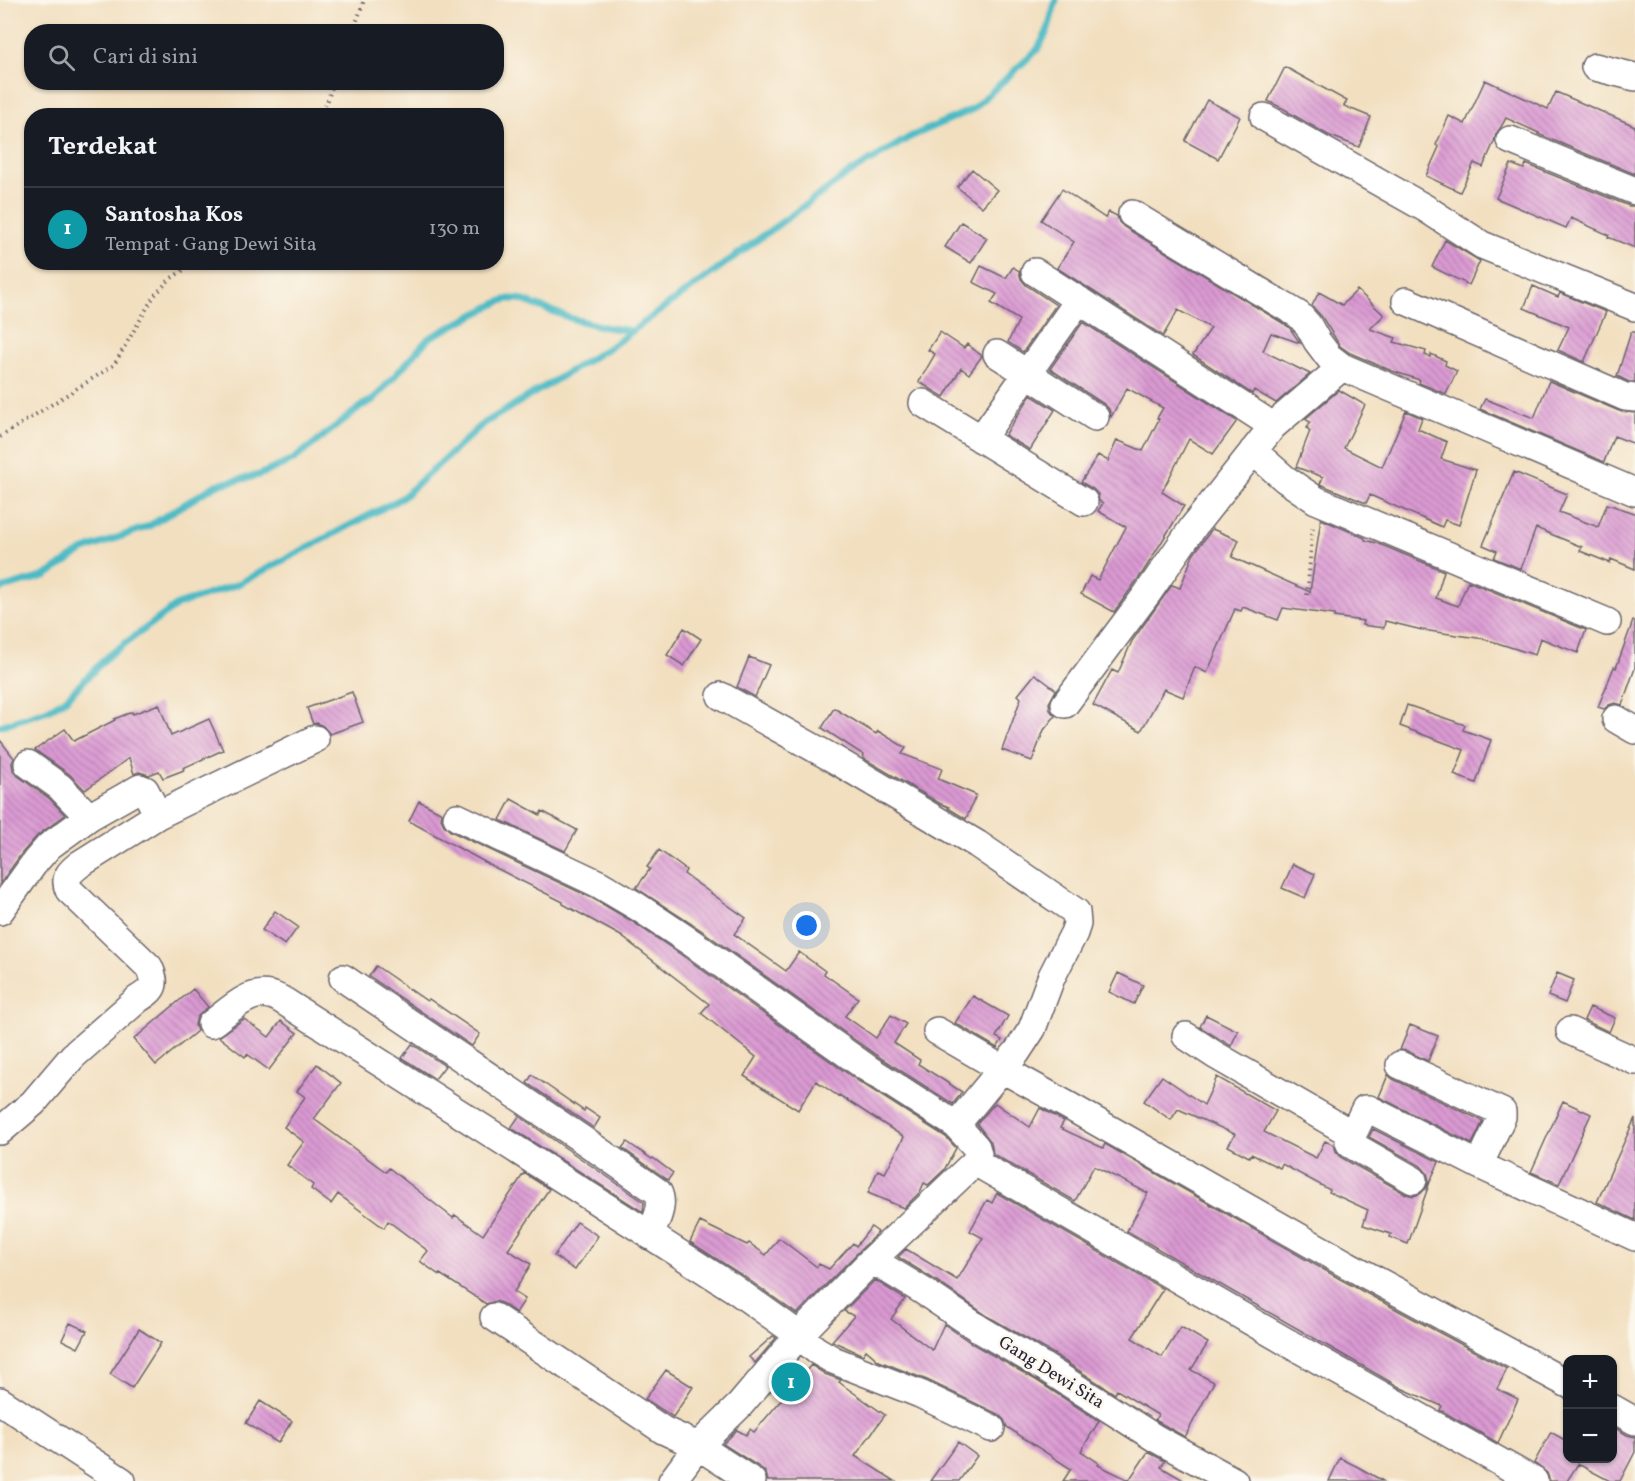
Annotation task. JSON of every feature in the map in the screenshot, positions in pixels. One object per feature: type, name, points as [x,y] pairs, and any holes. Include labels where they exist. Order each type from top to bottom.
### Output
[{"type":"street","points":[[1595,67],[1635,77]]},
{"type":"street","points":[[1264,117],[1434,213],[1482,245],[1635,307]]},
{"type":"street","points":[[1510,140],[1635,192]]},
{"type":"street","points":[[1132,214],[1299,315],[1329,357],[1342,367],[1635,492]]},
{"type":"street","points":[[1035,272],[1273,426]]},
{"type":"street","points":[[981,439],[1079,300]]},
{"type":"street","points":[[1406,301],[1625,397],[1635,398]]},
{"type":"street","points":[[997,354],[1095,417]]},
{"type":"street","points":[[1065,704],[1147,594],[1194,526],[1273,426],[1342,367]]},
{"type":"street","points":[[923,403],[1084,502]]},
{"type":"street","points":[[1253,451],[1285,479],[1316,500],[1607,622]]},
{"type":"street","points":[[721,696],[832,758],[977,844],[1076,912],[1074,933],[1051,978],[1032,1029],[1017,1052],[956,1125]]},
{"type":"street","points":[[0,1131],[33,1103],[73,1056],[138,999],[148,993],[153,986],[154,978],[149,967],[69,890],[67,877],[70,871],[158,814],[315,739]]},
{"type":"street","points":[[28,764],[60,787],[89,817]]},
{"type":"street","points":[[4,898],[49,846],[89,817],[140,788],[147,793],[158,814]]},
{"type":"street","points":[[457,817],[599,884],[638,907],[867,1068],[956,1125],[976,1147],[978,1154],[975,1162],[872,1260],[800,1335],[740,1405],[698,1446],[672,1481]]},
{"type":"street","points":[[343,978],[658,1192],[662,1199],[661,1206],[650,1236]]},
{"type":"street","points":[[211,1024],[248,997],[260,994],[282,1000],[733,1288],[800,1335],[816,1350],[833,1360],[920,1394],[991,1428]]},
{"type":"street","points":[[938,1031],[1348,1265],[1563,1381]]},
{"type":"street","points":[[1570,1031],[1635,1061]]},
{"type":"street","points":[[1186,1036],[1352,1134]]},
{"type":"street","points":[[1400,1065],[1502,1112],[1502,1117],[1479,1165]]},
{"type":"street","points":[[1413,1180],[1350,1144],[1352,1134],[1363,1111],[1369,1109],[1479,1165],[1635,1238]]},
{"type":"street","points":[[975,1162],[1292,1345],[1534,1481]]},
{"type":"street","name":"Gang Dewi Sita","points":[[872,1260],[1155,1438],[1234,1481]]},
{"type":"street","points":[[494,1317],[663,1430],[698,1446],[752,1481]]},
{"type":"street","points":[[0,1401],[122,1481]]},
{"type":"street","points":[[1614,1409],[1635,1421]]},
{"type":"path","points":[[356,24],[364,0]]},
{"type":"path","points":[[324,108],[331,90]]},
{"type":"path","points":[[0,437],[114,365],[154,296],[170,279],[184,270]]},
{"type":"path","points":[[1306,595],[1316,500]]},
{"type":"building","points":[[1285,67],[1347,101],[1344,106],[1371,117],[1359,147],[1328,135],[1268,101]]},
{"type":"building","points":[[1485,80],[1548,109],[1556,92],[1635,126],[1635,174],[1538,134],[1506,118],[1496,134],[1483,167],[1474,163],[1460,192],[1426,176],[1449,116],[1465,124]]},
{"type":"building","points":[[1207,100],[1240,117],[1218,159],[1185,141]]},
{"type":"building","points":[[1511,164],[1524,169],[1526,164],[1629,206],[1635,206],[1635,248],[1571,218],[1566,228],[1496,198]]},
{"type":"building","points":[[972,169],[997,190],[982,207],[957,187]]},
{"type":"building","points":[[1062,189],[1105,218],[1109,212],[1117,216],[1124,227],[1289,327],[1300,343],[1271,333],[1263,351],[1310,374],[1276,403],[1254,390],[1252,394],[1193,355],[1211,328],[1178,310],[1163,336],[1057,268],[1074,242],[1041,220]]},
{"type":"building","points":[[961,222],[987,238],[971,263],[945,247]]},
{"type":"building","points":[[1445,240],[1480,261],[1469,285],[1432,267]]},
{"type":"building","points":[[981,266],[1006,278],[1013,267],[1019,271],[1026,285],[1056,305],[1023,352],[1008,342],[1019,320],[991,303],[997,294],[973,282]]},
{"type":"building","points":[[1533,286],[1558,297],[1560,293],[1606,312],[1584,362],[1558,350],[1569,327],[1524,308]]},
{"type":"building","points":[[1357,290],[1384,315],[1370,329],[1396,338],[1394,342],[1426,351],[1425,355],[1430,357],[1431,354],[1446,361],[1445,365],[1457,371],[1446,394],[1419,383],[1420,380],[1350,353],[1340,346],[1322,317],[1312,306],[1319,292],[1342,305]]},
{"type":"building","points":[[1083,322],[1237,421],[1213,454],[1189,439],[1162,492],[1184,506],[1143,572],[1114,612],[1081,594],[1090,576],[1098,580],[1126,527],[1098,511],[1103,503],[1099,501],[1098,494],[1081,482],[1098,455],[1108,461],[1117,440],[1143,451],[1163,408],[1127,388],[1111,417],[1109,409],[1104,404],[1050,369]]},
{"type":"building","points":[[940,332],[964,348],[967,344],[982,356],[969,374],[961,368],[944,397],[919,382],[935,354],[928,350]]},
{"type":"building","points":[[1631,332],[1635,332],[1635,382],[1629,382],[1617,376]]},
{"type":"building","points":[[1549,381],[1619,411],[1635,413],[1635,444],[1614,436],[1604,462],[1480,409],[1485,399],[1534,418]]},
{"type":"building","points":[[1339,390],[1365,405],[1344,448],[1382,467],[1406,411],[1422,418],[1418,429],[1447,442],[1441,459],[1476,470],[1459,525],[1445,520],[1442,527],[1370,495],[1366,503],[1320,484],[1323,477],[1296,467],[1310,431],[1307,428],[1310,422],[1305,419]]},
{"type":"building","points":[[1031,395],[1055,410],[1030,450],[1005,435]]},
{"type":"building","points":[[1514,472],[1567,494],[1559,512],[1598,527],[1607,504],[1635,513],[1635,569],[1611,559],[1610,563],[1580,551],[1582,547],[1536,528],[1521,569],[1494,558],[1497,551],[1483,545]]},
{"type":"building","points":[[1321,519],[1365,538],[1365,540],[1444,571],[1436,598],[1458,606],[1468,581],[1586,630],[1578,653],[1540,638],[1535,655],[1485,639],[1422,630],[1385,621],[1384,628],[1362,625],[1363,621],[1334,617],[1334,615],[1283,608],[1278,620],[1243,607],[1241,611],[1235,609],[1207,673],[1195,667],[1183,697],[1164,689],[1141,731],[1093,705],[1112,670],[1118,673],[1132,641],[1172,585],[1180,588],[1193,555],[1212,529],[1239,540],[1232,557],[1310,592]]},
{"type":"building","points":[[1633,621],[1635,621],[1635,668],[1622,705],[1615,703],[1604,709],[1598,707],[1614,667],[1616,668]]},
{"type":"building","points":[[684,628],[701,639],[684,666],[667,655]]},
{"type":"building","points":[[749,657],[769,665],[755,697],[737,687]]},
{"type":"building","points":[[1035,674],[1056,690],[1049,703],[1050,710],[1055,716],[1044,730],[1032,761],[1002,750],[1021,698],[1018,695]]},
{"type":"building","points":[[352,692],[363,722],[330,734],[323,726],[313,724],[307,708]]},
{"type":"building","points":[[159,704],[171,736],[209,719],[223,750],[163,778],[159,771],[149,775],[139,772],[134,774],[129,758],[85,790],[69,774],[35,750],[65,729],[74,741],[114,719]]},
{"type":"building","points":[[1407,705],[1465,725],[1463,730],[1491,740],[1476,783],[1454,775],[1464,750],[1400,726]]},
{"type":"building","points":[[834,708],[876,734],[878,731],[906,748],[902,754],[942,769],[938,779],[976,795],[966,819],[863,758],[864,755],[822,728]]},
{"type":"building","points":[[0,740],[14,758],[13,770],[18,776],[50,799],[65,815],[37,836],[0,884]]},
{"type":"building","points":[[511,799],[540,815],[542,811],[577,830],[565,851],[500,820]]},
{"type":"building","points":[[419,801],[442,813],[441,819],[450,831],[592,898],[630,920],[858,1081],[946,1137],[956,1148],[944,1170],[928,1185],[924,1183],[920,1192],[904,1208],[868,1193],[878,1170],[885,1173],[904,1137],[816,1081],[798,1110],[744,1076],[756,1057],[701,1013],[709,1004],[621,936],[563,902],[409,821]]},
{"type":"building","points":[[659,850],[686,870],[684,874],[746,918],[734,934],[786,971],[799,952],[825,971],[824,974],[858,998],[845,1016],[876,1038],[891,1015],[906,1024],[894,1043],[920,1060],[918,1064],[962,1092],[953,1104],[876,1055],[701,930],[636,888],[650,869],[647,867]]},
{"type":"building","points":[[1293,864],[1315,874],[1305,898],[1282,888]]},
{"type":"building","points":[[275,911],[298,927],[285,945],[262,930]]},
{"type":"building","points":[[376,966],[480,1034],[472,1046],[369,976]]},
{"type":"building","points":[[1118,973],[1143,985],[1134,1004],[1109,992]]},
{"type":"building","points":[[1557,973],[1574,980],[1565,1003],[1548,996]]},
{"type":"building","points":[[193,989],[208,1007],[197,1017],[195,1025],[197,1031],[156,1065],[134,1039]]},
{"type":"building","points":[[973,996],[1008,1016],[996,1037],[1002,1040],[997,1048],[955,1023]]},
{"type":"building","points":[[1590,1007],[1615,1018],[1609,1032],[1584,1020]]},
{"type":"building","points":[[1206,1015],[1238,1031],[1231,1046],[1200,1027]]},
{"type":"building","points":[[244,1019],[269,1037],[281,1021],[297,1033],[269,1070],[247,1054],[245,1057],[219,1037]]},
{"type":"building","points":[[1410,1025],[1438,1036],[1428,1061],[1400,1050]]},
{"type":"building","points":[[412,1044],[445,1066],[435,1079],[402,1058]]},
{"type":"building","points":[[317,1064],[341,1083],[314,1119],[386,1172],[389,1168],[453,1218],[455,1215],[483,1235],[524,1173],[549,1189],[508,1250],[531,1264],[514,1292],[525,1299],[516,1313],[496,1301],[486,1304],[439,1275],[420,1261],[428,1251],[388,1221],[384,1228],[338,1194],[331,1204],[311,1189],[313,1185],[287,1165],[304,1142],[284,1127],[305,1097],[297,1091]]},
{"type":"building","points":[[532,1075],[584,1111],[585,1108],[600,1118],[594,1128],[527,1083]]},
{"type":"building","points":[[1388,1075],[1483,1121],[1472,1144],[1379,1097]]},
{"type":"building","points":[[1162,1076],[1204,1105],[1217,1077],[1276,1111],[1264,1132],[1316,1158],[1325,1141],[1334,1145],[1342,1158],[1406,1194],[1414,1196],[1426,1188],[1429,1181],[1427,1173],[1421,1166],[1369,1137],[1373,1129],[1439,1162],[1408,1244],[1390,1237],[1391,1234],[1363,1225],[1368,1210],[1329,1192],[1330,1190],[1282,1164],[1280,1168],[1251,1154],[1249,1157],[1228,1146],[1235,1134],[1178,1109],[1171,1120],[1144,1101]]},
{"type":"building","points":[[1563,1101],[1591,1114],[1559,1184],[1531,1172]]},
{"type":"building","points":[[995,1103],[1030,1127],[1040,1108],[1064,1121],[1060,1128],[1103,1148],[1105,1144],[1340,1279],[1507,1369],[1497,1389],[1518,1399],[1498,1443],[1440,1410],[1442,1406],[1401,1388],[1127,1231],[1148,1193],[1094,1166],[1075,1201],[993,1154],[991,1142],[977,1124]]},
{"type":"building","points":[[519,1116],[644,1202],[643,1212],[511,1128]]},
{"type":"building","points":[[1635,1118],[1635,1220],[1597,1202]]},
{"type":"building","points":[[627,1142],[673,1173],[668,1180],[622,1148]]},
{"type":"building","points":[[997,1193],[1163,1289],[1132,1338],[1162,1357],[1181,1327],[1208,1343],[1191,1370],[1214,1382],[1185,1437],[1155,1420],[1158,1415],[1117,1390],[1115,1394],[1052,1353],[989,1317],[898,1257],[906,1249],[957,1280],[983,1238],[970,1231],[987,1200],[992,1203]]},
{"type":"building","points":[[577,1222],[598,1236],[575,1270],[554,1256]]},
{"type":"building","points":[[700,1222],[747,1245],[749,1243],[766,1255],[779,1238],[817,1267],[819,1264],[829,1269],[853,1243],[856,1246],[871,1227],[878,1232],[797,1314],[690,1242]]},
{"type":"building","points":[[875,1280],[905,1299],[891,1319],[932,1350],[944,1324],[1099,1421],[1081,1451],[1099,1463],[1098,1465],[1129,1480],[1148,1452],[1165,1461],[1161,1467],[1185,1481],[1063,1481],[1071,1469],[1007,1427],[998,1414],[927,1380],[879,1361],[866,1350],[863,1355],[832,1341],[854,1316],[844,1311]]},
{"type":"building","points":[[70,1323],[87,1331],[78,1348],[62,1340]]},
{"type":"building","points":[[139,1329],[161,1343],[132,1388],[110,1374]]},
{"type":"building","points":[[773,1336],[776,1338],[755,1363],[749,1357]]},
{"type":"building","points":[[811,1365],[841,1380],[839,1382],[885,1415],[855,1456],[895,1481],[768,1481],[766,1473],[761,1468],[723,1444],[737,1430],[746,1435],[750,1429],[754,1432]]},
{"type":"building","points":[[666,1370],[693,1387],[673,1417],[645,1399]]},
{"type":"building","points":[[260,1401],[292,1421],[278,1443],[246,1423]]},
{"type":"building","points":[[1617,1429],[1635,1437],[1635,1452],[1620,1481],[1610,1481],[1578,1464],[1567,1481],[1550,1481],[1547,1473],[1534,1463],[1551,1432],[1563,1439],[1563,1463],[1617,1463]]},
{"type":"building","points":[[958,1442],[977,1456],[959,1481],[930,1481]]},
{"type":"building","points":[[1340,1458],[1358,1467],[1383,1481],[1329,1481]]},
{"type":"waterway","points":[[0,726],[48,710],[66,699],[108,656],[177,605],[238,584],[402,498],[483,424],[613,345],[848,174],[910,137],[973,109],[1037,50],[1047,32],[1056,0]]},
{"type":"waterway","points":[[0,589],[45,576],[82,551],[149,526],[216,485],[259,475],[293,460],[363,405],[373,400],[429,338],[499,302],[519,299],[573,319],[633,331]]},
{"type":"place","name":"Santosha Kos","points":[[791,1382]]}]
